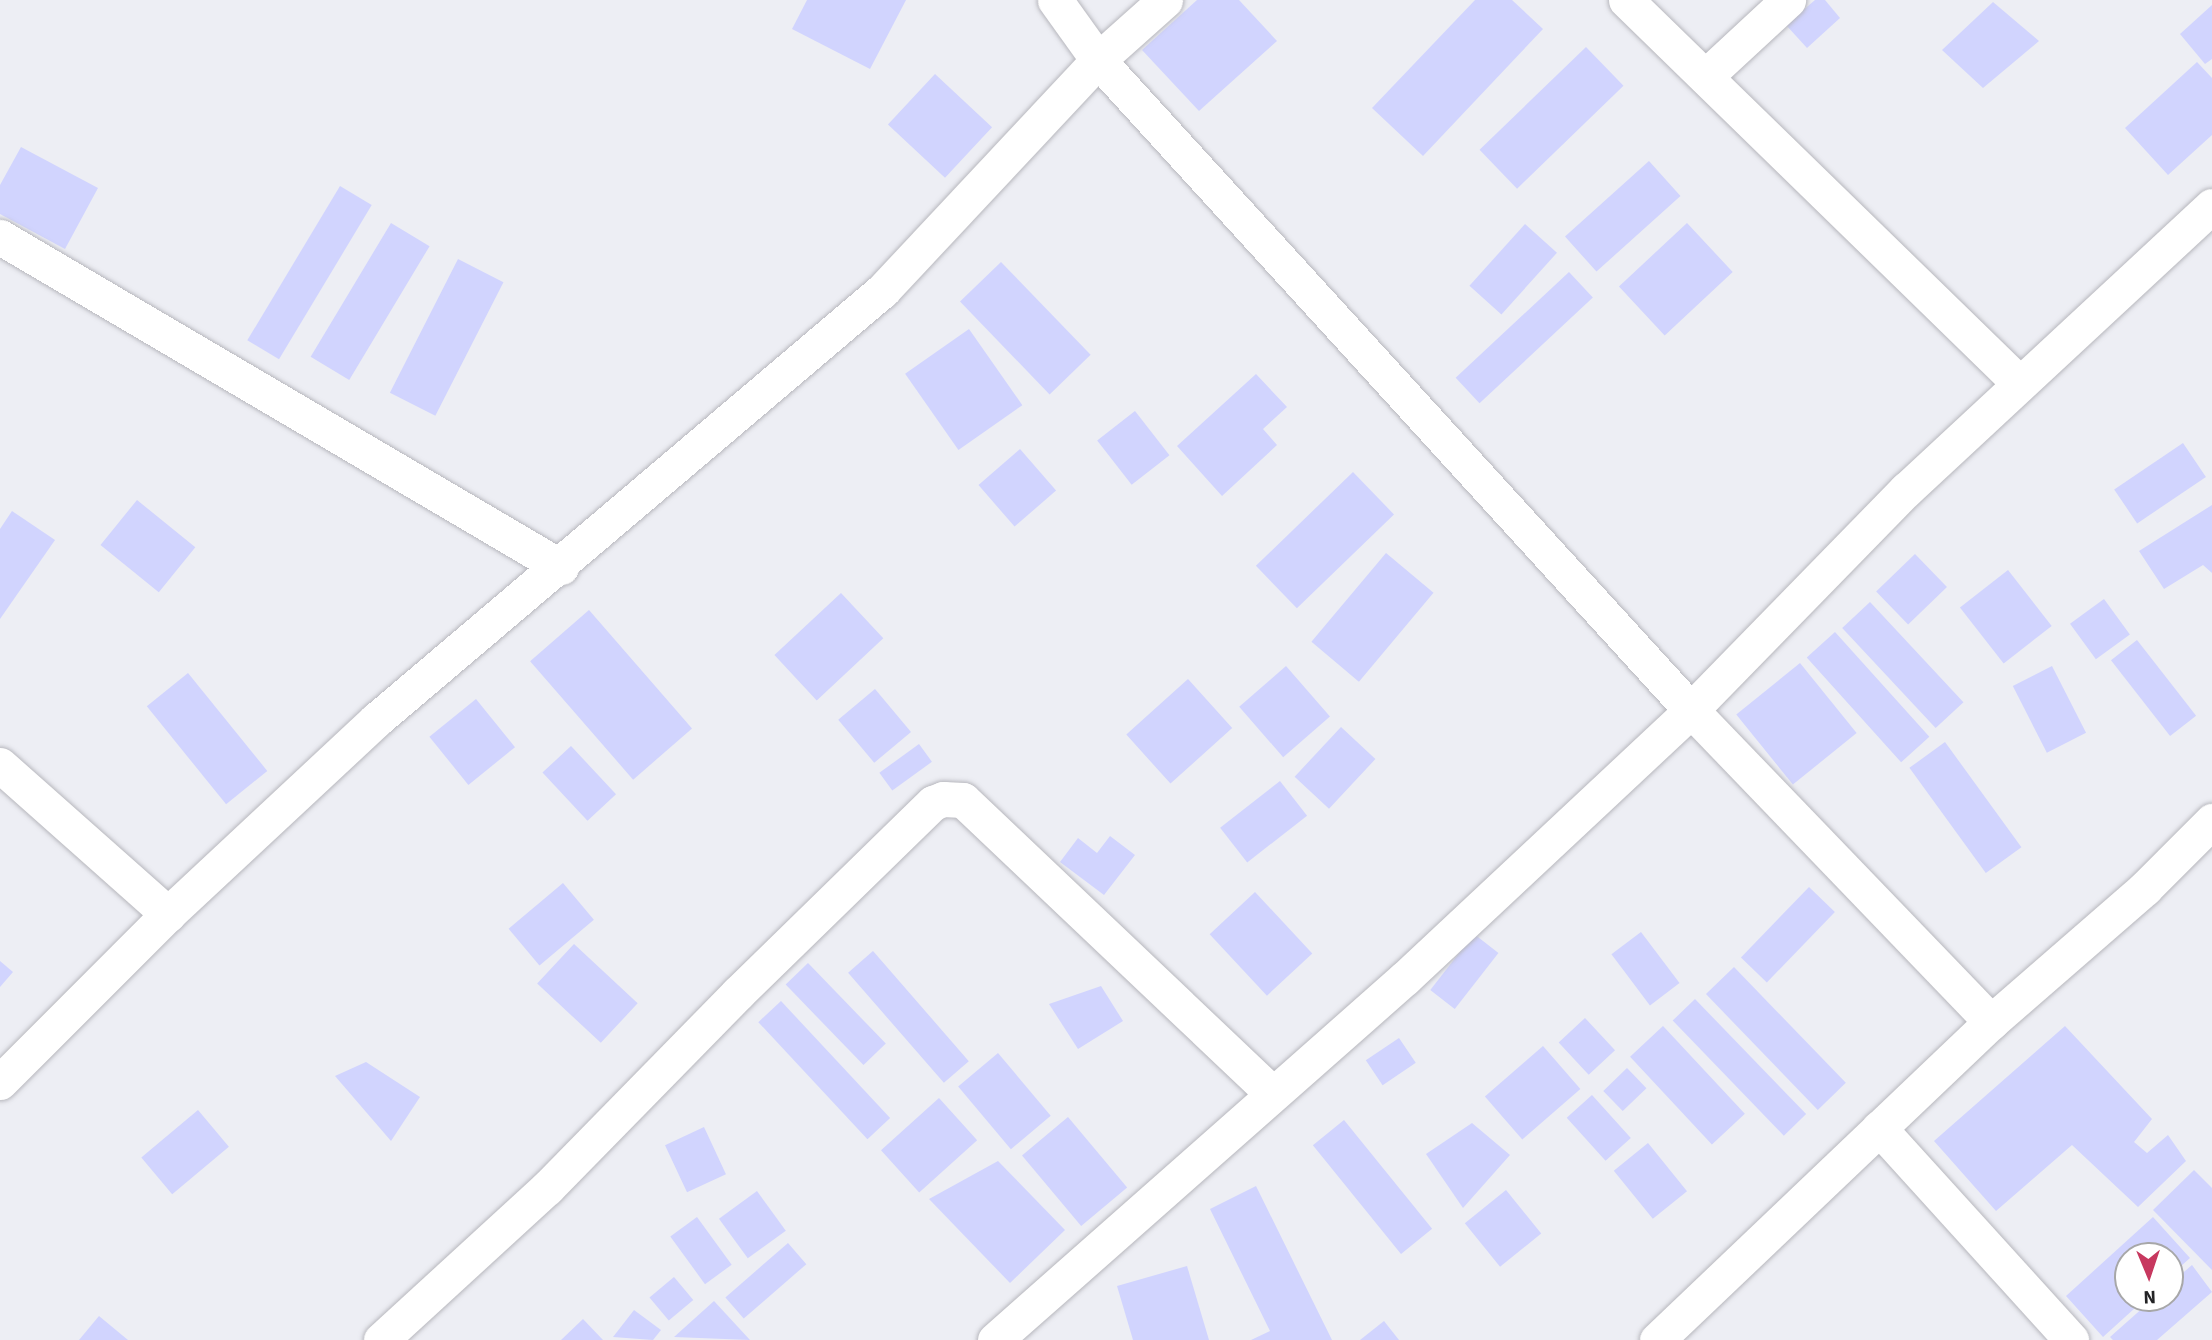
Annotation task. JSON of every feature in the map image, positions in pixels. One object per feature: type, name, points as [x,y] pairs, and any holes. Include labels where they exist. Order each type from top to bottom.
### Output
[{"type":"street","points":[[1055,0],[1098,60],[1691,710],[1991,1022]]},
{"type":"street","points":[[0,1082],[168,914],[376,720],[561,567],[883,290],[1098,60],[1165,0]]},
{"type":"street","points":[[1626,0],[2019,383]]},
{"type":"street","points":[[1706,76],[1788,0]]},
{"type":"street","points":[[995,1340],[1415,968],[1691,710],[1906,489],[2212,206]]},
{"type":"street","points":[[0,237],[561,567]]},
{"type":"street","points":[[0,765],[41,796],[132,886],[168,914]]},
{"type":"street","points":[[382,1340],[556,1178],[737,994],[933,803],[943,799],[963,800],[1273,1094]]},
{"type":"street","points":[[1657,1340],[1991,1022],[2208,833]]},
{"type":"street","points":[[1879,1128],[2071,1340]]},
{"type":"building","points":[[807,0],[906,0],[870,69],[792,29]]},
{"type":"building","points":[[1197,0],[1239,0],[1277,41],[1199,111],[1142,50]]},
{"type":"building","points":[[1475,0],[1512,0],[1543,29],[1423,156],[1372,108]]},
{"type":"building","points":[[1815,0],[1825,0],[1840,18],[1807,48],[1786,25]]},
{"type":"building","points":[[1993,2],[2039,41],[1983,88],[1942,50]]},
{"type":"building","points":[[2212,5],[2212,59],[2205,64],[2180,34]]},
{"type":"building","points":[[1586,47],[1624,86],[1517,189],[1480,150]]},
{"type":"building","points":[[2197,62],[2212,78],[2212,135],[2168,175],[2125,128]]},
{"type":"building","points":[[935,74],[992,127],[945,178],[888,124]]},
{"type":"building","points":[[21,147],[98,188],[65,249],[0,214],[0,185]]},
{"type":"building","points":[[1649,161],[1680,196],[1596,272],[1565,237]]},
{"type":"building","points":[[340,186],[372,205],[279,359],[247,340]]},
{"type":"building","points":[[391,223],[430,246],[349,380],[311,357]]},
{"type":"building","points":[[1687,223],[1733,272],[1665,335],[1619,286]]},
{"type":"building","points":[[1525,224],[1557,253],[1501,314],[1469,286]]},
{"type":"building","points":[[458,259],[503,282],[435,416],[390,393]]},
{"type":"building","points":[[1001,262],[1091,355],[1050,394],[960,302]]},
{"type":"building","points":[[1569,272],[1593,298],[1480,403],[1456,378]]},
{"type":"building","points":[[969,329],[1022,405],[958,450],[905,374]]},
{"type":"building","points":[[1256,374],[1287,407],[1263,429],[1277,445],[1222,496],[1177,446]]},
{"type":"building","points":[[1135,411],[1169,455],[1132,485],[1097,441]]},
{"type":"building","points":[[2183,443],[2206,477],[2137,523],[2114,489]]},
{"type":"building","points":[[1020,449],[1056,491],[1015,527],[978,485]]},
{"type":"building","points":[[1353,472],[1394,514],[1297,608],[1256,566]]},
{"type":"building","points":[[137,500],[195,547],[159,592],[100,545]]},
{"type":"building","points":[[2212,505],[2212,573],[2203,565],[2164,589],[2139,551]]},
{"type":"building","points":[[12,511],[55,540],[0,619],[0,529]]},
{"type":"building","points":[[1386,553],[1433,593],[1359,682],[1311,642]]},
{"type":"building","points":[[1915,554],[1947,587],[1908,625],[1876,592]]},
{"type":"building","points":[[2008,570],[2052,626],[2004,664],[1960,608]]},
{"type":"building","points":[[841,593],[883,638],[817,700],[774,655]]},
{"type":"building","points":[[2104,599],[2130,635],[2096,659],[2070,624]]},
{"type":"building","points":[[1870,602],[1963,702],[1936,728],[1842,628]]},
{"type":"building","points":[[589,610],[692,728],[633,780],[530,661]]},
{"type":"building","points":[[1835,632],[1929,737],[1901,762],[1807,657]]},
{"type":"building","points":[[2137,640],[2196,716],[2170,736],[2111,660]]},
{"type":"building","points":[[1800,663],[1857,733],[1793,785],[1736,715]]},
{"type":"building","points":[[1286,666],[1330,717],[1283,757],[1239,707]]},
{"type":"building","points":[[2052,666],[2086,733],[2047,753],[2013,686]]},
{"type":"building","points":[[188,673],[267,771],[226,804],[147,706]]},
{"type":"building","points":[[1188,679],[1232,728],[1170,784],[1126,735]]},
{"type":"building","points":[[875,689],[911,732],[874,763],[838,720]]},
{"type":"building","points":[[476,699],[515,747],[468,785],[429,737]]},
{"type":"building","points":[[1341,727],[1375,759],[1329,809],[1295,777]]},
{"type":"building","points":[[1945,742],[2021,847],[1986,873],[1909,768]]},
{"type":"building","points":[[919,744],[932,762],[892,791],[879,773]]},
{"type":"building","points":[[571,746],[616,794],[587,821],[542,773]]},
{"type":"building","points":[[1280,781],[1307,816],[1247,862],[1220,828]]},
{"type":"building","points":[[1110,836],[1135,855],[1104,895],[1060,862],[1078,838],[1097,853]]},
{"type":"building","points":[[563,883],[594,920],[539,965],[509,929]]},
{"type":"building","points":[[1809,887],[1835,912],[1767,983],[1741,957]]},
{"type":"building","points":[[1255,892],[1312,953],[1267,996],[1210,934]]},
{"type":"building","points":[[1641,932],[1680,983],[1650,1005],[1611,954]]},
{"type":"building","points":[[1474,934],[1498,953],[1455,1009],[1430,990]]},
{"type":"building","points":[[574,944],[638,1003],[601,1043],[537,983]]},
{"type":"building","points":[[873,951],[969,1061],[944,1083],[848,973]]},
{"type":"building","points":[[0,961],[13,972],[0,987]]},
{"type":"building","points":[[808,963],[886,1044],[864,1065],[786,985]]},
{"type":"building","points":[[1734,967],[1846,1083],[1818,1110],[1706,994]]},
{"type":"building","points":[[1101,986],[1123,1021],[1078,1049],[1049,1004]]},
{"type":"building","points":[[1695,999],[1806,1114],[1784,1136],[1673,1021]]},
{"type":"building","points":[[781,1001],[890,1118],[867,1139],[758,1022]]},
{"type":"building","points":[[1585,1018],[1615,1050],[1589,1075],[1559,1043]]},
{"type":"building","points":[[1663,1026],[1745,1114],[1712,1144],[1630,1057]]},
{"type":"building","points":[[2065,1026],[2152,1119],[2134,1142],[2147,1153],[2168,1135],[2186,1161],[2138,1207],[2072,1145],[1996,1211],[1934,1141]]},
{"type":"building","points":[[1399,1038],[1416,1063],[1383,1085],[1366,1060]]},
{"type":"building","points":[[1543,1046],[1580,1089],[1522,1140],[1485,1097]]},
{"type":"building","points":[[998,1053],[1051,1116],[1011,1149],[958,1086]]},
{"type":"building","points":[[366,1062],[420,1097],[391,1141],[335,1076]]},
{"type":"building","points":[[1627,1068],[1646,1088],[1623,1111],[1603,1091]]},
{"type":"building","points":[[1592,1095],[1631,1138],[1606,1161],[1567,1118]]},
{"type":"building","points":[[939,1098],[977,1140],[919,1193],[881,1150]]},
{"type":"building","points":[[198,1110],[229,1147],[172,1194],[141,1158]]},
{"type":"building","points":[[1068,1117],[1127,1187],[1081,1226],[1022,1156]]},
{"type":"building","points":[[1344,1120],[1432,1229],[1401,1254],[1313,1145]]},
{"type":"building","points":[[1472,1123],[1510,1155],[1463,1208],[1426,1154]]},
{"type":"building","points":[[704,1127],[726,1174],[687,1192],[665,1145]]},
{"type":"building","points":[[1648,1143],[1687,1191],[1653,1219],[1614,1171]]},
{"type":"building","points":[[998,1161],[1065,1230],[1010,1283],[929,1199]]},
{"type":"building","points":[[2194,1170],[2212,1188],[2212,1270],[2153,1210]]},
{"type":"building","points":[[1256,1186],[1332,1340],[1251,1340],[1270,1331],[1210,1209]]},
{"type":"building","points":[[1506,1190],[1541,1234],[1500,1267],[1465,1223]]},
{"type":"building","points":[[757,1191],[786,1231],[748,1258],[719,1219]]},
{"type":"building","points":[[697,1217],[732,1265],[705,1284],[670,1236]]},
{"type":"building","points":[[2153,1217],[2176,1242],[2125,1242]]},
{"type":"building","points":[[788,1243],[806,1264],[744,1319],[725,1297]]},
{"type":"building","points":[[2184,1251],[2190,1258],[2184,1263]]},
{"type":"building","points":[[2114,1252],[2114,1312],[2131,1312],[2103,1337],[2066,1296]]},
{"type":"building","points":[[2192,1265],[2212,1292],[2157,1340],[2113,1340],[2110,1337],[2138,1312],[2184,1312],[2184,1272]]},
{"type":"building","points":[[1187,1266],[1209,1340],[1133,1340],[1117,1286]]},
{"type":"building","points":[[674,1277],[693,1300],[669,1321],[649,1298]]},
{"type":"building","points":[[714,1301],[750,1340],[674,1337]]},
{"type":"building","points":[[634,1310],[661,1330],[653,1340],[613,1337]]},
{"type":"building","points":[[99,1316],[128,1340],[79,1340]]},
{"type":"building","points":[[583,1319],[603,1340],[561,1340]]},
{"type":"building","points":[[1384,1321],[1399,1340],[1360,1340]]}]
